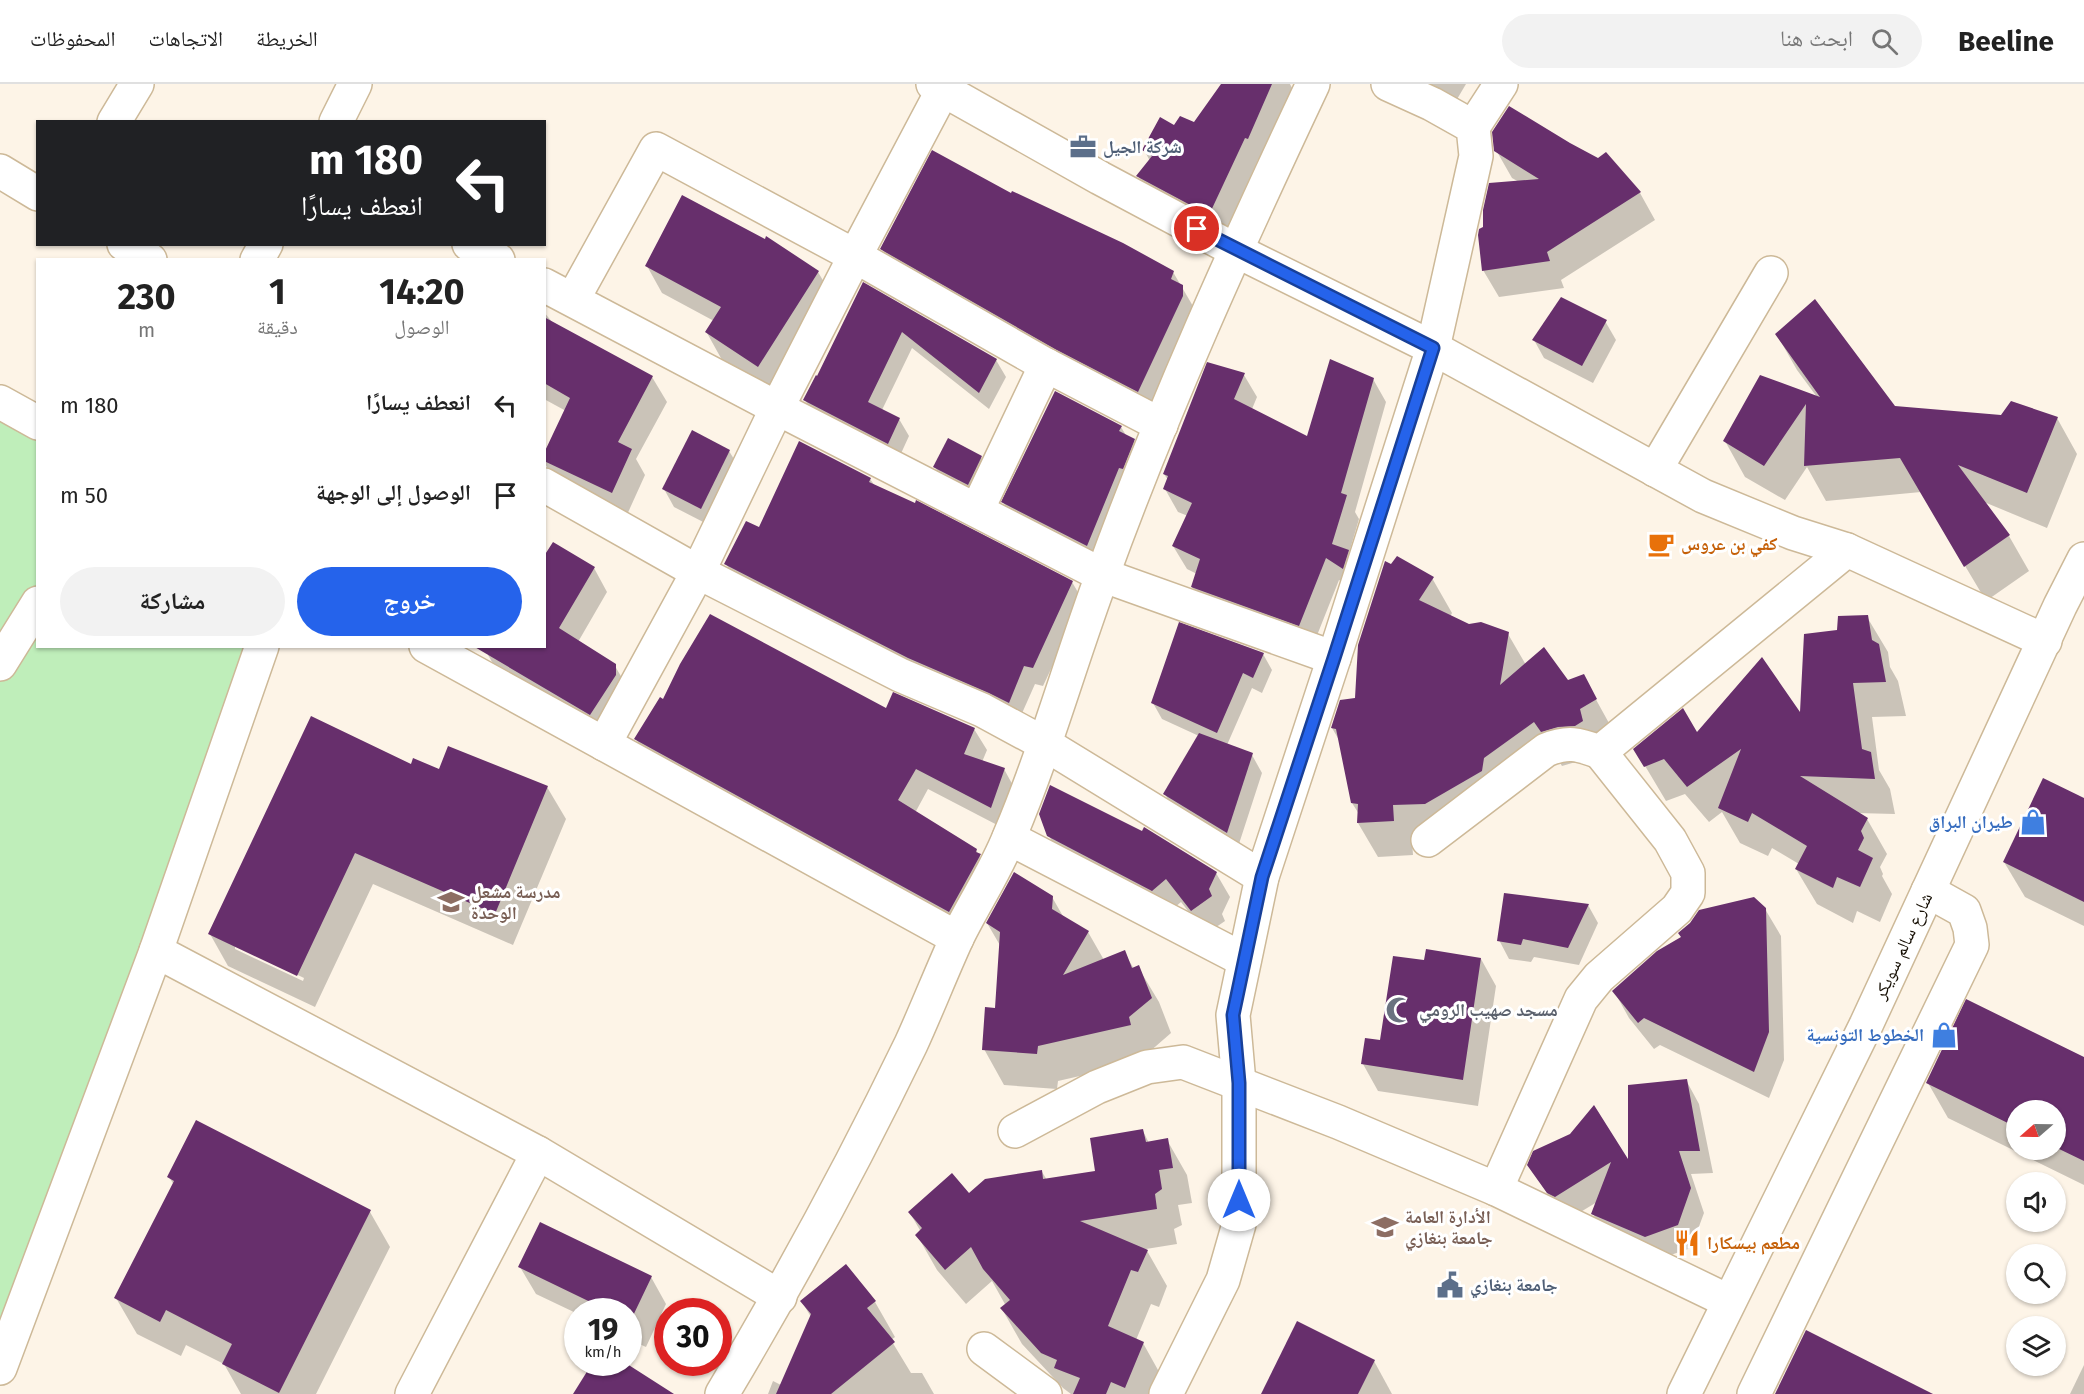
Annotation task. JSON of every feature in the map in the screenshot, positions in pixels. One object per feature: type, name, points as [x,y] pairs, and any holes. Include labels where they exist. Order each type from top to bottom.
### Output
[{"type":"street","points":[[115,120],[136,84]]},
{"type":"street","points":[[337,120],[355,84]]},
{"type":"street","points":[[722,1394],[780,1298],[851,1164],[906,1052],[957,938],[1009,838],[1045,744],[1102,575],[1161,425],[1235,250],[1313,84]]},
{"type":"street","points":[[1388,84],[1432,104],[1473,127]]},
{"type":"street","points":[[1166,1394],[1223,1280],[1239,1224],[1239,1083],[1233,1015],[1262,877],[1433,348],[1476,156],[1473,127],[1501,84]]},
{"type":"street","points":[[604,744],[698,572],[777,408],[941,86],[1100,178],[1235,250],[1433,348],[1703,496],[1793,532],[1847,550],[2045,641]]},
{"type":"street","points":[[1161,425],[1046,365],[855,256],[656,149],[559,292],[777,408],[1102,575],[1334,658]]},
{"type":"street","points":[[0,171],[36,193]]},
{"type":"street","points":[[127,246],[147,258]]},
{"type":"street","points":[[1655,470],[1771,273]]},
{"type":"street","points":[[977,510],[1046,365]]},
{"type":"street","points":[[0,402],[36,422]]},
{"type":"street","points":[[546,490],[698,572],[900,675],[982,710],[1045,744],[1262,877]]},
{"type":"street","points":[[1600,752],[1847,550]]},
{"type":"street","name":"شارع سالم سويكر","points":[[1684,1394],[1866,1025],[2045,641],[2072,613],[2084,559]]},
{"type":"street","points":[[0,664],[36,606]]},
{"type":"street","points":[[0,1368],[156,951],[261,648]]},
{"type":"street","points":[[434,648],[464,656],[604,744],[957,938]]},
{"type":"street","points":[[1428,840],[1546,750],[1560,744],[1570,744],[1600,752],[1670,840],[1688,873],[1688,893],[1677,909],[1599,977],[1581,999],[1496,1189]]},
{"type":"street","points":[[1009,838],[1244,960]]},
{"type":"street","points":[[1754,1394],[1972,945],[1970,928],[1964,911],[1928,891]]},
{"type":"street","points":[[156,951],[538,1153],[780,1298]]},
{"type":"street","points":[[1015,1131],[1097,1087],[1147,1066],[1184,1062],[1338,1122],[1496,1189],[1728,1301]]},
{"type":"street","points":[[412,1394],[538,1153]]},
{"type":"street","points":[[984,1350],[1045,1394]]},
{"type":"green space","points":[[0,405],[36,425],[36,600],[0,660]]},
{"type":"green space","points":[[36,611],[36,648],[258,648],[0,1361],[0,672]]},
{"type":"building","points":[[1221,84],[1272,84],[1248,139],[1245,138],[1209,215],[1136,176],[1152,156],[1142,150],[1160,117],[1174,125],[1180,116],[1194,122]]},
{"type":"building","points":[[1509,106],[1598,158],[1606,152],[1641,192],[1547,252],[1550,261],[1482,271],[1478,235],[1479,229],[1483,227],[1483,210],[1489,183],[1539,179],[1494,151],[1492,132]]},
{"type":"building","points":[[932,150],[1011,193],[1012,191],[1123,243],[1174,271],[1171,279],[1183,285],[1183,296],[1138,392],[1055,349],[880,249]]},
{"type":"building","points":[[682,195],[765,239],[766,236],[819,271],[758,367],[705,332],[721,307],[645,266]]},
{"type":"building","points":[[863,282],[997,359],[979,393],[902,332],[868,402],[900,418],[888,444],[803,400]]},
{"type":"building","points":[[1561,297],[1607,320],[1582,366],[1532,340]]},
{"type":"building","points":[[1815,299],[1895,406],[2001,415],[2011,401],[2058,417],[2027,493],[1958,465],[2010,535],[1964,567],[1900,458],[1804,466],[1806,404],[1764,466],[1723,441],[1760,375],[1820,397],[1775,334]]},
{"type":"building","points":[[546,318],[653,376],[618,442],[632,449],[612,493],[546,462],[546,449],[570,398],[546,384]]},
{"type":"building","points":[[1330,359],[1374,378],[1341,493],[1347,495],[1332,544],[1349,550],[1343,569],[1326,558],[1299,626],[1191,587],[1200,559],[1172,546],[1192,503],[1163,489],[1168,476],[1163,474],[1207,362],[1245,373],[1234,399],[1307,436]]},
{"type":"building","points":[[1055,391],[1122,426],[1119,431],[1135,439],[1123,469],[1119,468],[1087,546],[1001,502]]},
{"type":"building","points":[[692,430],[730,450],[701,509],[662,489]]},
{"type":"building","points":[[948,438],[982,456],[968,485],[933,467]]},
{"type":"building","points":[[799,441],[871,478],[869,482],[915,503],[916,500],[1073,581],[1033,668],[1024,666],[1009,703],[908,658],[724,564],[746,521],[759,527]]},
{"type":"building","points":[[553,542],[595,567],[559,628],[616,664],[616,675],[590,715],[476,648],[546,648],[546,553]]},
{"type":"building","points":[[1397,556],[1434,577],[1419,600],[1469,624],[1481,622],[1509,632],[1500,685],[1544,647],[1568,680],[1584,674],[1597,699],[1580,709],[1583,721],[1575,726],[1558,727],[1541,732],[1534,722],[1484,758],[1482,771],[1425,804],[1393,805],[1394,821],[1357,823],[1358,804],[1351,803],[1336,729],[1331,728],[1340,700],[1355,698],[1358,645],[1385,561],[1391,564]]},
{"type":"building","points":[[710,614],[886,708],[893,692],[975,728],[964,754],[1005,768],[991,808],[916,769],[898,800],[977,849],[976,852],[981,854],[949,912],[634,739],[660,697],[663,699],[680,664]]},
{"type":"building","points":[[1868,615],[1872,640],[1879,644],[1886,682],[1853,683],[1862,749],[1871,752],[1875,779],[1800,776],[1868,818],[1861,831],[1864,838],[1858,850],[1873,858],[1860,887],[1837,877],[1833,888],[1795,869],[1807,846],[1752,813],[1748,822],[1718,808],[1741,749],[1687,787],[1664,759],[1644,767],[1633,749],[1683,708],[1697,732],[1762,657],[1800,712],[1804,634],[1837,630],[1838,616]]},
{"type":"building","points":[[1179,622],[1264,653],[1253,678],[1243,673],[1217,733],[1151,703]]},
{"type":"building","points":[[311,716],[411,764],[413,758],[439,769],[448,746],[548,786],[495,914],[355,853],[297,976],[208,934]]},
{"type":"building","points":[[1199,733],[1253,753],[1227,833],[1163,794]]},
{"type":"building","points":[[2043,778],[2084,798],[2084,902],[2003,862]]},
{"type":"building","points":[[1050,785],[1142,831],[1144,827],[1217,872],[1209,889],[1212,896],[1191,911],[1166,879],[1152,891],[1047,836],[1039,814]]},
{"type":"building","points":[[1014,872],[1053,896],[1052,909],[1089,931],[1063,975],[1125,950],[1132,968],[1139,965],[1152,998],[1129,1017],[1131,1025],[1038,1046],[1037,1054],[982,1050],[985,1007],[995,1008],[1000,932],[986,923]]},
{"type":"building","points":[[1504,893],[1589,904],[1568,948],[1523,939],[1521,945],[1497,941]]},
{"type":"building","points":[[1754,897],[1766,908],[1769,1032],[1754,1072],[1644,1018],[1638,1023],[1612,991],[1657,951],[1681,937],[1678,933],[1690,923],[1699,910]]},
{"type":"building","points":[[1426,949],[1481,958],[1463,1080],[1361,1064],[1365,1038],[1380,1040],[1393,956],[1424,960]]},
{"type":"building","points":[[1966,999],[2084,1057],[2084,1161],[2066,1152],[2066,1100],[2006,1100],[2006,1122],[1926,1083]]},
{"type":"building","points":[[1687,1079],[1700,1151],[1679,1151],[1691,1188],[1678,1225],[1645,1237],[1591,1214],[1611,1162],[1555,1197],[1547,1193],[1527,1165],[1533,1151],[1570,1134],[1594,1105],[1628,1159],[1628,1085]]},
{"type":"building","points":[[196,1120],[371,1210],[279,1393],[222,1364],[232,1344],[166,1310],[160,1322],[114,1298],[174,1181],[167,1177]]},
{"type":"building","points":[[1143,1129],[1146,1142],[1168,1138],[1173,1168],[1159,1170],[1162,1189],[1155,1194],[1157,1209],[1080,1221],[1148,1250],[1138,1272],[1131,1270],[1108,1326],[1144,1342],[1125,1388],[1111,1382],[1106,1394],[1073,1394],[1080,1378],[1054,1368],[1057,1360],[1041,1353],[1000,1308],[1010,1300],[983,1269],[971,1247],[945,1270],[915,1235],[922,1228],[908,1212],[952,1173],[969,1193],[985,1179],[1042,1170],[1043,1179],[1095,1171],[1090,1138]]},
{"type":"building","points":[[540,1222],[652,1276],[641,1298],[582,1298],[518,1267]]},
{"type":"building","points":[[846,1264],[876,1301],[867,1308],[895,1342],[831,1394],[776,1394],[811,1314],[800,1301]]},
{"type":"building","points":[[1297,1321],[1375,1360],[1358,1394],[1261,1394]]},
{"type":"building","points":[[1806,1330],[1933,1394],[1775,1394]]},
{"type":"building","points":[[642,1374],[674,1394],[573,1394],[584,1376],[642,1376]]},
{"type":"place","name":"شركة الجيل","points":[[1083,147]]},
{"type":"place","name":"كفي بن عروس","points":[[1661,544]]},
{"type":"place","name":"طيران البراق","points":[[2033,822]]},
{"type":"place","name":"مدرسة مشعل الوحدة","points":[[451,902]]},
{"type":"place","name":"مسجد صهيب الرومي","points":[[1399,1010]]},
{"type":"place","name":"الخطوط التونسية","points":[[1944,1035]]},
{"type":"place","name":"الأدارة العامة جامعة بنغازي","points":[[1385,1227]]},
{"type":"place","name":"مطعم بيسكارا","points":[[1687,1243]]},
{"type":"place","name":"جامعة بنغازي","points":[[1450,1285]]},
{"type":"route","points":[[1197,229],[1433,348],[1262,877],[1233,1015],[1239,1083],[1239,1200]]}]
